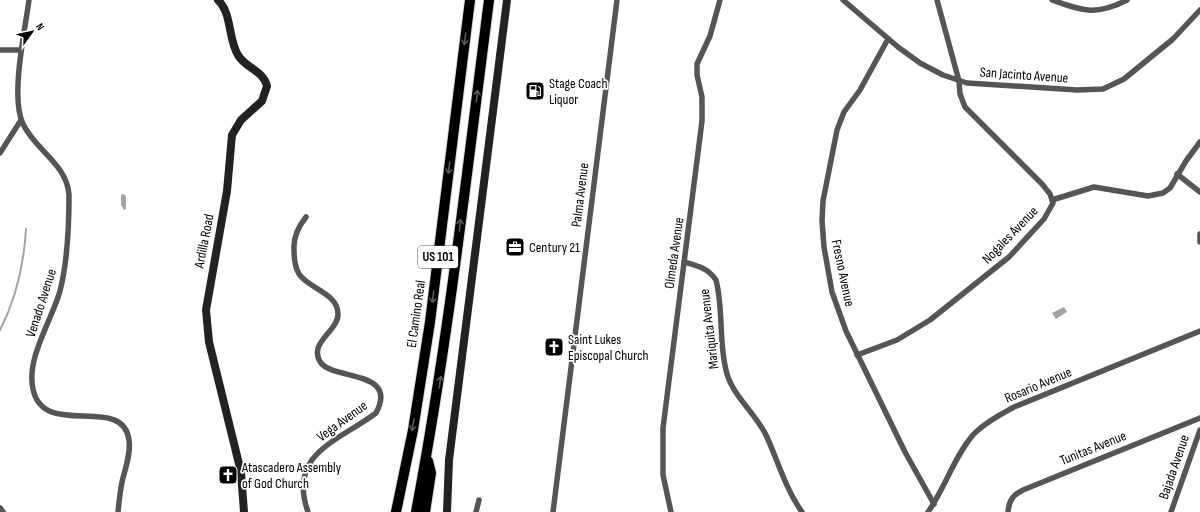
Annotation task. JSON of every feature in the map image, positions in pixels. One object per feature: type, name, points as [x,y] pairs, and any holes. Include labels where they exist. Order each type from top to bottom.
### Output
[{"type":"highway","name":"El Camino Real","points":[[396,512],[428,336],[470,0]]},
{"type":"highway","name":"US 101","points":[[416,512],[449,317],[489,0]]},
{"type":"highway","points":[[426,512],[430,473],[427,453]]},
{"type":"street","name":"Venado Avenue","points":[[29,0],[22,50],[19,101],[21,120],[30,136],[60,169],[67,181],[69,195],[64,275],[54,309],[37,352],[32,382],[34,393],[41,405],[56,414],[74,417],[97,416],[111,419],[123,427],[128,437],[129,449],[118,512]]},
{"type":"street","name":"Ardilla Road","points":[[218,0],[222,4],[225,11],[232,42],[238,55],[247,65],[260,73],[267,86],[262,101],[241,120],[232,135],[227,191],[206,310],[209,342],[241,472],[244,512]]},
{"type":"street","points":[[447,512],[449,460],[507,0]]},
{"type":"street","name":"Palma Avenue","points":[[553,512],[618,0]]},
{"type":"street","name":"Olmeda Avenue","points":[[671,512],[663,475],[663,428],[702,121],[702,97],[697,74],[698,64],[710,36],[720,0]]},
{"type":"street","name":"San Jacinto Avenue","points":[[843,0],[888,39],[931,70],[959,82],[996,86],[1077,90],[1103,89],[1124,79],[1173,39],[1200,10]]},
{"type":"street","name":"Nogales Avenue","points":[[857,355],[897,340],[930,320],[1009,258],[1017,246],[1033,232],[1048,215],[1053,203],[1042,184],[965,107],[960,94],[959,82],[937,0]]},
{"type":"street","points":[[1052,0],[1084,10],[1101,11],[1127,0]]},
{"type":"street","name":"Fresno Avenue","points":[[888,39],[844,112],[837,130],[823,201],[822,221],[827,269],[840,315],[857,355],[905,452],[934,504]]},
{"type":"street","points":[[0,50],[22,50]]},
{"type":"street","points":[[0,153],[21,120]]},
{"type":"street","points":[[1052,200],[1094,187],[1148,196],[1157,195],[1167,191],[1177,174],[1200,142]]},
{"type":"street","points":[[1177,174],[1200,192]]},
{"type":"street","name":"Vega Avenue","points":[[306,217],[295,237],[294,252],[296,266],[304,280],[321,290],[333,302],[338,314],[337,320],[319,345],[318,351],[321,362],[331,370],[367,379],[378,391],[380,399],[376,413],[334,439],[318,453],[307,467],[302,478],[302,485],[308,512]]},
{"type":"street","points":[[1200,234],[1200,242]]},
{"type":"street","name":"Mariquita Avenue","points":[[684,262],[706,270],[711,273],[716,280],[723,357],[727,375],[734,389],[766,435],[793,499],[802,512]]},
{"type":"street","name":"Rosario Avenue","points":[[928,512],[934,504],[966,444],[986,424],[1014,408],[1200,331]]},
{"type":"street","name":"Tunitas Avenue","points":[[1008,512],[1013,495],[1023,490],[1200,418]]},
{"type":"street","name":"Bajada Avenue","points":[[1171,512],[1200,430]]},
{"type":"street","points":[[476,512],[479,500]]},
{"type":"street","points":[[0,508],[3,512]]},
{"type":"shaded area","points":[[123,194],[126,196],[126,209],[124,210],[121,205],[121,195]]},
{"type":"shaded area","points":[[1064,307],[1067,312],[1056,319],[1052,313]]},
{"type":"waterway","points":[[0,330],[15,293],[21,268],[26,229]]},
{"type":"place","name":"Stage Coach Liquor","points":[[535,91]]},
{"type":"place","name":"Century 21","points":[[515,247]]},
{"type":"place","name":"Saint Lukes Episcopal Church","points":[[554,347]]},
{"type":"place","name":"Atascadero Assembly of God Church","points":[[228,475]]}]
